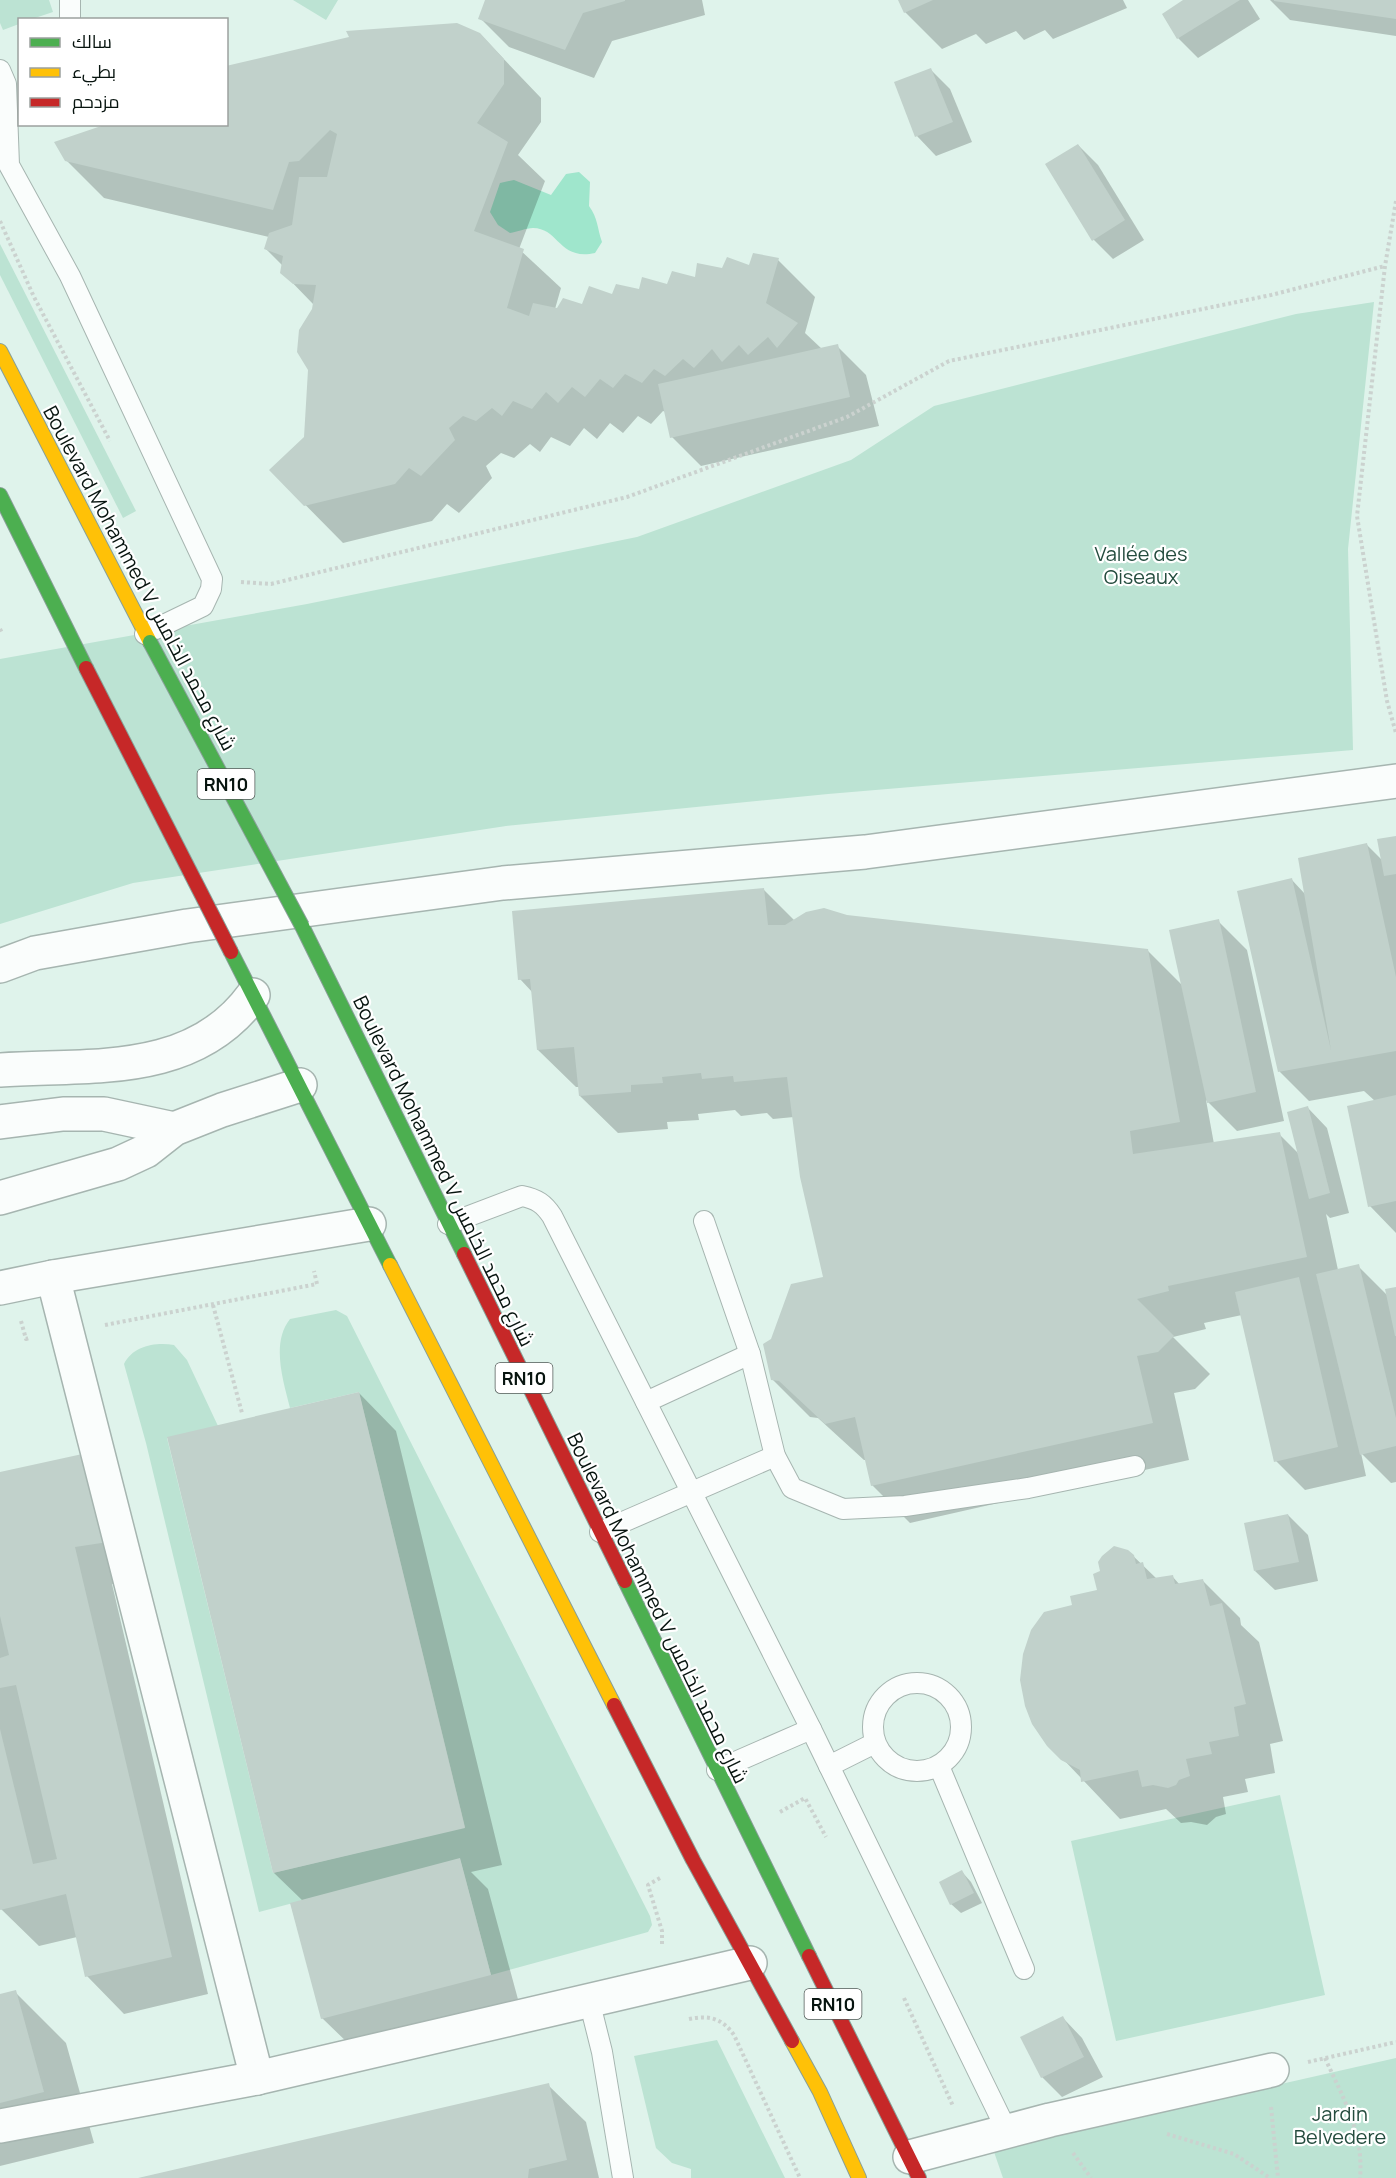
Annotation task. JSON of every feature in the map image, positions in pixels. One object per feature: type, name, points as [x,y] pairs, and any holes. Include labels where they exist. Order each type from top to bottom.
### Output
[{"type":"main road","name":"Boulevard Mohammed V شارع محمد الخامس","points":[[0,351],[148,638],[302,926],[914,2168]]},
{"type":"main road","name":"RN10","points":[[0,495],[693,1860],[820,2092],[859,2178]]},
{"type":"street","points":[[0,966],[34,953],[187,926],[503,883],[865,852],[1396,781]]},
{"type":"street","points":[[0,1070],[98,1067],[148,1061],[210,1038],[238,1015],[252,995]]},
{"type":"street","points":[[0,1198],[118,1164],[146,1151],[174,1129],[222,1110],[300,1085]]},
{"type":"street","points":[[0,1122],[63,1114],[104,1114],[174,1129]]},
{"type":"street","points":[[0,1288],[369,1224]]},
{"type":"street","points":[[53,1277],[258,2078]]},
{"type":"street","points":[[0,2126],[258,2078],[750,1963]]},
{"type":"street","points":[[914,2168],[1007,2131],[1272,2070]]},
{"type":"lane","points":[[70,0],[70,18]]},
{"type":"lane","points":[[0,70],[6,84],[14,125],[4,167],[70,276],[212,579],[211,589],[203,606],[148,638]]},
{"type":"lane","points":[[448,1224],[522,1196],[535,1199],[545,1206],[811,1729],[1007,2131]]},
{"type":"lane","points":[[704,1221],[750,1354],[775,1456],[792,1488],[843,1509],[905,1506],[1028,1488],[1135,1466]]},
{"type":"lane","points":[[646,1402],[750,1354]]},
{"type":"lane","points":[[600,1532],[775,1456]]},
{"type":"lane","points":[[908,1683],[932,1686],[950,1699],[959,1712],[961,1727],[955,1749],[939,1766],[925,1771],[909,1771],[894,1766],[883,1756],[875,1743],[872,1727],[875,1712],[882,1699],[894,1688],[908,1683]]},
{"type":"lane","points":[[717,1770],[811,1729]]},
{"type":"lane","points":[[829,1766],[875,1743]]},
{"type":"lane","points":[[939,1766],[1024,1969]]},
{"type":"lane","points":[[590,2000],[602,2052],[622,2178]]},
{"type":"path","points":[[1396,201],[1385,266],[1357,516],[1388,701],[1396,733]]},
{"type":"path","points":[[0,221],[34,297],[112,445]]},
{"type":"path","points":[[212,579],[271,584],[627,497],[847,417],[949,361],[1271,295],[1385,266]]},
{"type":"path","points":[[21,1321],[26,1339],[317,1284],[307,1235]]},
{"type":"path","points":[[213,1305],[242,1413]]},
{"type":"path","points":[[1278,2178],[1272,2133],[1272,2070],[1396,2042]]},
{"type":"path","points":[[1325,2058],[1353,2120],[1360,2142],[1360,2178]]},
{"type":"path","points":[[1162,2133],[1234,2154],[1270,2178]]},
{"type":"green space","points":[[0,0],[49,0],[53,12],[35,18],[18,18],[18,24],[3,30],[0,23]]},
{"type":"green space","points":[[293,0],[338,0],[326,20]]},
{"type":"green space","points":[[0,244],[136,511],[123,518],[0,275]]},
{"type":"green space","name":"Vallée des Oiseaux","points":[[1374,302],[1348,549],[1353,750],[828,794],[506,826],[133,883],[0,924],[0,659],[307,604],[637,537],[851,460],[934,406],[1296,314]]},
{"type":"green space","points":[[336,1310],[347,1316],[650,1916],[652,1925],[648,1932],[491,1975],[460,1859],[259,1912],[146,1443],[124,1364],[139,1349],[159,1344],[174,1345],[187,1360],[218,1426],[167,1438],[273,1873],[465,1827],[359,1392],[290,1408],[287,1397],[280,1362],[284,1329],[290,1319]]},
{"type":"green space","points":[[1280,1795],[1325,1995],[1116,2041],[1071,1841]]},
{"type":"green space","points":[[717,2040],[785,2178],[691,2178],[691,2169],[672,2163],[656,2148],[634,2056]]},
{"type":"green space","name":"Jardin Belvedere","points":[[1396,2058],[1396,2178],[1003,2178],[993,2149]]},
{"type":"shaded area","points":[[579,172],[590,182],[589,206],[596,219],[602,242],[595,253],[583,254],[566,249],[542,229],[530,228],[510,233],[498,225],[490,212],[500,183],[514,180],[551,195],[566,174]]},
{"type":"building","points":[[485,0],[625,1],[583,13],[565,50],[478,19]]},
{"type":"building","points":[[898,0],[933,0],[904,13]]},
{"type":"building","points":[[1183,0],[1240,0],[1177,39],[1162,14]]},
{"type":"building","points":[[1396,0],[1396,19],[1274,1]]},
{"type":"building","points":[[457,23],[480,33],[504,59],[504,84],[477,123],[508,142],[474,231],[524,249],[507,308],[529,316],[533,303],[557,308],[563,298],[582,304],[589,286],[612,294],[616,284],[639,289],[642,277],[667,284],[672,271],[695,277],[697,263],[722,268],[727,257],[749,265],[753,253],[779,258],[766,303],[798,323],[777,348],[768,337],[748,355],[739,345],[722,362],[712,349],[694,368],[683,359],[665,376],[654,369],[642,383],[625,374],[613,388],[600,379],[585,397],[572,387],[558,403],[546,392],[532,409],[513,401],[502,416],[492,408],[476,421],[463,416],[449,428],[455,440],[421,476],[409,468],[395,484],[304,506],[269,470],[304,437],[308,370],[297,352],[299,330],[312,309],[316,285],[293,284],[280,273],[283,256],[264,249],[269,233],[292,225],[299,177],[327,177],[337,134],[330,130],[299,161],[289,162],[273,210],[65,161],[54,142],[101,126],[228,126],[228,66],[349,37],[346,31]]},
{"type":"building","points":[[931,68],[953,122],[915,137],[894,82]]},
{"type":"building","points":[[1078,144],[1125,220],[1092,241],[1045,164]]},
{"type":"building","points":[[838,344],[850,397],[670,438],[658,384]]},
{"type":"building","points":[[1396,836],[1396,874],[1384,876],[1377,839]]},
{"type":"building","points":[[1367,843],[1396,977],[1396,1051],[1278,1072],[1237,891],[1292,878],[1331,1050],[1298,858]]},
{"type":"building","points":[[764,888],[768,925],[785,925],[806,912],[824,908],[847,915],[1148,949],[1180,1122],[1130,1131],[1133,1154],[1280,1132],[1307,1257],[1168,1286],[1169,1291],[1137,1299],[1174,1336],[1158,1352],[1137,1356],[1153,1423],[871,1486],[855,1417],[825,1424],[779,1381],[771,1380],[763,1344],[771,1339],[791,1284],[823,1277],[800,1177],[787,1077],[734,1082],[733,1076],[702,1079],[701,1073],[662,1077],[663,1083],[631,1085],[631,1092],[579,1096],[574,1047],[537,1050],[530,979],[518,980],[512,911]]},
{"type":"building","points":[[1219,919],[1256,1092],[1207,1103],[1169,930]]},
{"type":"building","points":[[1396,1095],[1396,1201],[1368,1207],[1347,1106]]},
{"type":"building","points":[[1308,1106],[1330,1193],[1309,1199],[1287,1112]]},
{"type":"building","points":[[1359,1264],[1396,1418],[1396,1446],[1360,1455],[1316,1274]]},
{"type":"building","points":[[1299,1277],[1338,1447],[1274,1462],[1235,1292]]},
{"type":"building","points":[[1396,1287],[1396,1336],[1395,1336],[1385,1289]]},
{"type":"building","points":[[359,1392],[465,1828],[273,1873],[167,1437]]},
{"type":"building","points":[[87,1453],[108,1542],[75,1547],[172,1957],[85,1977],[66,1894],[0,1910],[0,1729],[33,1864],[57,1859],[16,1685],[0,1688],[0,1658],[9,1655],[0,1616],[0,1472]]},
{"type":"building","points":[[1288,1514],[1299,1562],[1254,1571],[1244,1523]]},
{"type":"building","points":[[1114,1546],[1128,1550],[1134,1555],[1136,1564],[1143,1562],[1147,1579],[1173,1575],[1175,1584],[1203,1579],[1210,1606],[1222,1603],[1246,1704],[1234,1707],[1239,1736],[1209,1742],[1212,1754],[1186,1759],[1190,1776],[1168,1788],[1153,1785],[1142,1787],[1138,1770],[1081,1782],[1080,1770],[1061,1760],[1047,1746],[1032,1724],[1025,1706],[1020,1680],[1023,1654],[1031,1630],[1044,1612],[1072,1605],[1070,1596],[1097,1590],[1093,1574],[1100,1571],[1098,1562]]},
{"type":"building","points":[[460,1858],[491,1975],[321,2019],[290,1903]]},
{"type":"building","points":[[962,1870],[974,1893],[950,1905],[939,1882]]},
{"type":"building","points":[[16,1990],[44,2092],[0,2103],[0,1994]]},
{"type":"building","points":[[1063,2016],[1084,2057],[1041,2078],[1020,2037]]},
{"type":"building","points":[[549,2083],[567,2160],[529,2169],[528,2178],[138,2178]]},
{"type":"traffic: fast","points":[[0,495],[86,668]]},
{"type":"traffic: fast","points":[[150,642],[302,926]]},
{"type":"traffic: fast","points":[[302,926],[464,1254]]},
{"type":"traffic: fast","points":[[231,952],[390,1265]]},
{"type":"traffic: fast","points":[[625,1581],[809,1956]]},
{"type":"traffic: slow","points":[[0,351],[150,642]]},
{"type":"traffic: slow","points":[[390,1265],[614,1705]]},
{"type":"traffic: slow","points":[[792,2041],[820,2092],[859,2178]]},
{"type":"traffic: jam","points":[[86,668],[231,952]]},
{"type":"traffic: jam","points":[[464,1254],[625,1581]]},
{"type":"traffic: jam","points":[[614,1705],[693,1860],[792,2041]]},
{"type":"traffic: jam","points":[[809,1956],[919,2178]]}]
